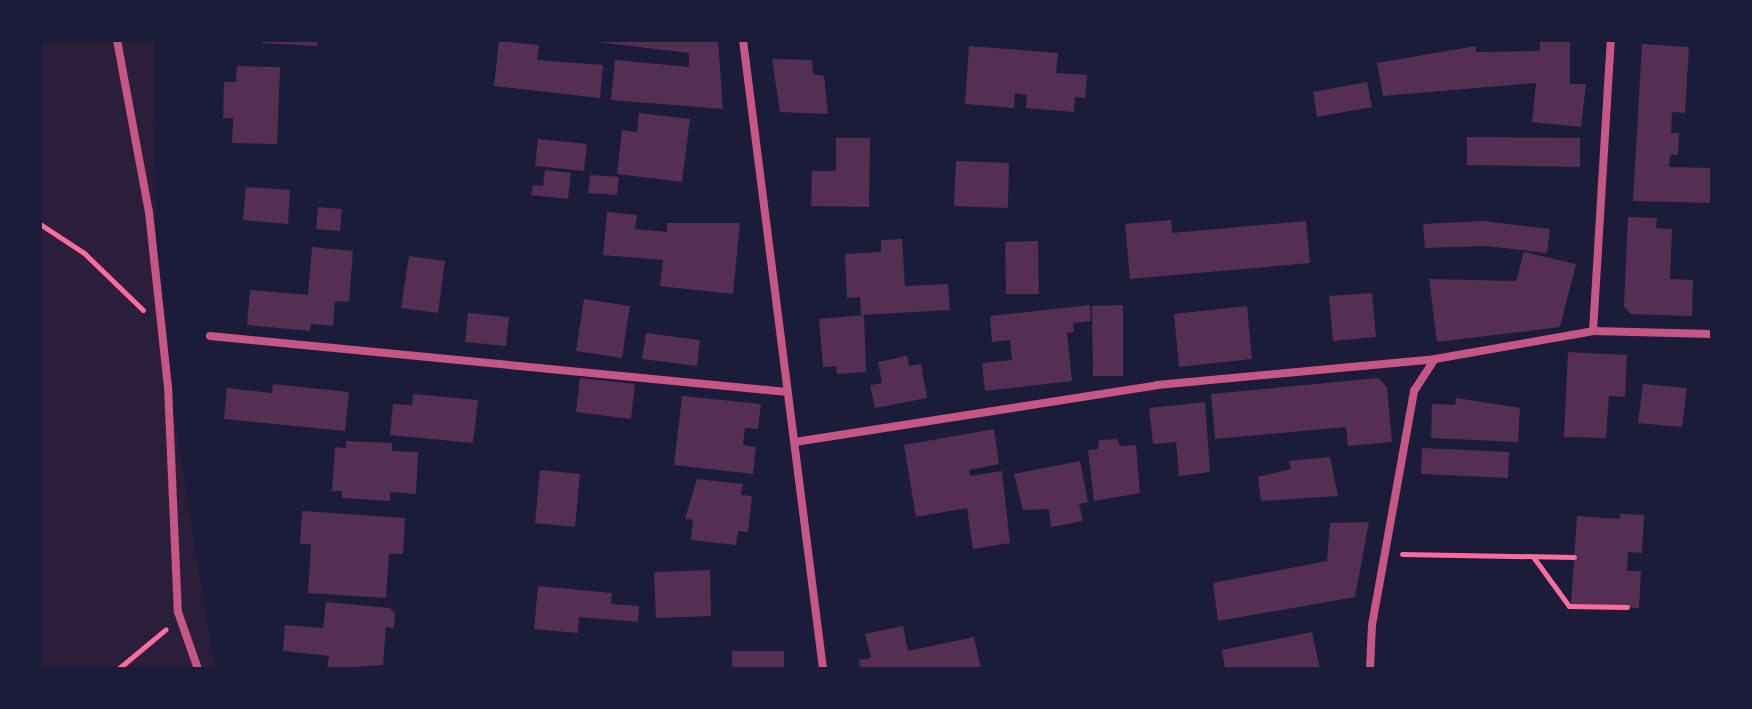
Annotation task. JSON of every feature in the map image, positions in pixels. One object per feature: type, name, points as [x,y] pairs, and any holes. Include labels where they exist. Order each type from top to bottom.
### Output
[{"type":"street","points":[[117,40],[149,212],[157,312],[175,455],[178,612],[198,669]]},
{"type":"street","points":[[743,40],[823,669]]},
{"type":"street","points":[[1593,331],[1611,40]]},
{"type":"street","points":[[795,442],[1157,385],[1435,359],[1593,331],[1712,334]]},
{"type":"street","points":[[210,336],[787,392]]},
{"type":"street","points":[[1370,669],[1385,553],[1414,391],[1435,359]]},
{"type":"path","points":[[40,224],[84,253],[135,306],[157,312]]},
{"type":"path","points":[[1385,553],[1574,557]]},
{"type":"path","points":[[1534,557],[1569,606],[1627,607]]},
{"type":"path","points":[[118,669],[143,652],[178,612]]},
{"type":"shaded area","points":[[40,40],[154,40],[157,312],[215,669],[40,669]]},
{"type":"building","points":[[262,40],[318,40],[317,46],[262,43]]},
{"type":"building","points":[[581,40],[718,40],[723,109],[611,100],[615,60],[689,67],[689,53]]},
{"type":"building","points":[[1540,40],[1570,40],[1570,84],[1586,84],[1581,127],[1532,122],[1536,83],[1383,96],[1377,63],[1476,46],[1476,52],[1540,51]]},
{"type":"building","points":[[499,41],[539,45],[537,60],[603,65],[600,98],[494,86]]},
{"type":"building","points":[[1642,44],[1689,47],[1685,113],[1672,112],[1671,133],[1679,133],[1678,155],[1670,155],[1669,167],[1712,168],[1712,203],[1633,201]]},
{"type":"building","points":[[969,46],[1058,53],[1056,73],[1087,75],[1085,98],[1075,97],[1074,112],[1026,108],[1027,95],[1015,93],[1014,108],[965,104]]},
{"type":"building","points":[[772,59],[812,60],[813,74],[824,76],[828,114],[780,112]]},
{"type":"building","points":[[237,66],[280,67],[277,144],[232,143],[233,118],[223,118],[224,82],[236,82]]},
{"type":"building","points":[[1367,82],[1372,107],[1317,117],[1313,92]]},
{"type":"building","points":[[639,113],[690,119],[682,182],[617,174],[622,130],[637,132]]},
{"type":"building","points":[[1467,137],[1580,138],[1580,167],[1467,165]]},
{"type":"building","points":[[836,138],[870,138],[869,207],[811,206],[812,171],[836,171]]},
{"type":"building","points":[[538,139],[587,144],[584,171],[535,166]]},
{"type":"building","points":[[956,161],[1009,163],[1008,208],[954,206]]},
{"type":"building","points":[[545,170],[571,173],[568,199],[531,195],[533,185],[543,186]]},
{"type":"building","points":[[590,175],[619,177],[617,195],[588,193]]},
{"type":"building","points":[[246,187],[290,190],[288,224],[243,220]]},
{"type":"building","points":[[318,207],[342,209],[340,231],[316,229]]},
{"type":"building","points":[[607,212],[637,215],[635,229],[667,232],[667,223],[740,223],[733,294],[660,286],[663,260],[603,255]]},
{"type":"building","points":[[1628,217],[1657,218],[1656,228],[1672,229],[1670,279],[1693,280],[1692,316],[1631,314],[1624,306]]},
{"type":"building","points":[[1171,220],[1172,233],[1306,221],[1310,263],[1130,279],[1125,224]]},
{"type":"building","points":[[1483,221],[1550,229],[1547,253],[1486,246],[1425,248],[1423,224]]},
{"type":"building","points":[[902,239],[905,286],[948,284],[950,310],[861,315],[860,297],[847,298],[845,254],[881,252],[881,240]]},
{"type":"building","points":[[1038,241],[1039,294],[1006,294],[1005,242]]},
{"type":"building","points":[[312,247],[353,251],[349,302],[335,301],[333,326],[311,324],[310,331],[247,325],[250,290],[308,295]]},
{"type":"building","points":[[1524,252],[1576,264],[1560,327],[1437,342],[1429,279],[1516,281]]},
{"type":"building","points":[[409,256],[445,261],[438,313],[401,308]]},
{"type":"building","points":[[1372,293],[1376,337],[1333,341],[1329,296]]},
{"type":"building","points":[[584,299],[630,306],[622,358],[576,351]]},
{"type":"building","points":[[1090,305],[1091,321],[1073,323],[1074,332],[1067,333],[1072,381],[985,391],[982,363],[1012,360],[1010,340],[992,342],[990,316]]},
{"type":"building","points":[[1123,305],[1123,376],[1093,376],[1092,306]]},
{"type":"building","points":[[1247,306],[1252,359],[1179,367],[1174,314]]},
{"type":"building","points":[[468,313],[509,317],[506,346],[465,342]]},
{"type":"building","points":[[864,315],[866,372],[837,374],[836,366],[823,367],[819,319]]},
{"type":"building","points":[[646,333],[700,340],[697,366],[642,359]]},
{"type":"building","points":[[1568,352],[1627,355],[1625,397],[1609,396],[1606,438],[1564,437]]},
{"type":"building","points":[[907,356],[909,366],[921,364],[927,398],[875,408],[870,385],[882,383],[878,362]]},
{"type":"building","points":[[580,378],[635,384],[631,419],[576,412]]},
{"type":"building","points":[[1378,378],[1387,387],[1392,442],[1348,446],[1346,427],[1215,439],[1211,394]]},
{"type":"building","points":[[273,384],[349,392],[345,431],[224,419],[227,388],[272,393]]},
{"type":"building","points":[[1643,384],[1687,388],[1682,427],[1638,423]]},
{"type":"building","points":[[413,394],[478,400],[473,443],[390,435],[393,404],[412,405]]},
{"type":"building","points":[[682,396],[761,404],[758,429],[745,428],[743,445],[756,447],[753,474],[674,465]]},
{"type":"building","points":[[1456,398],[1520,408],[1518,442],[1431,438],[1432,404],[1455,405]]},
{"type":"building","points":[[1205,402],[1210,472],[1179,476],[1176,442],[1153,444],[1149,408]]},
{"type":"building","points":[[994,429],[999,464],[969,470],[970,476],[1002,471],[1010,543],[973,549],[967,508],[916,517],[904,445]]},
{"type":"building","points":[[1117,439],[1120,446],[1136,445],[1140,493],[1094,501],[1088,450],[1098,449],[1099,440]]},
{"type":"building","points":[[346,441],[392,443],[392,451],[418,452],[416,494],[390,492],[390,501],[342,498],[342,491],[332,491],[335,447],[346,448]]},
{"type":"building","points":[[1422,448],[1509,452],[1508,478],[1421,474]]},
{"type":"building","points":[[1330,457],[1338,496],[1261,501],[1258,477],[1291,469],[1289,461]]},
{"type":"building","points":[[1080,461],[1088,502],[1079,504],[1083,521],[1051,527],[1049,509],[1023,510],[1014,474]]},
{"type":"building","points":[[540,470],[580,474],[575,527],[535,523]]},
{"type":"building","points":[[697,479],[743,484],[741,495],[752,496],[748,532],[738,531],[736,545],[691,540],[693,520],[685,519]]},
{"type":"building","points":[[302,511],[405,518],[403,554],[389,554],[386,598],[308,593],[311,544],[300,544]]},
{"type":"building","points":[[1620,514],[1644,515],[1642,553],[1628,552],[1627,571],[1641,571],[1639,608],[1571,604],[1577,516],[1620,519]]},
{"type":"building","points":[[1369,522],[1355,597],[1218,621],[1213,583],[1327,561],[1330,523]]},
{"type":"building","points":[[710,570],[711,616],[656,618],[654,572]]},
{"type":"building","points":[[538,586],[612,593],[611,604],[639,606],[638,622],[579,617],[578,633],[534,629]]},
{"type":"building","points":[[326,602],[390,608],[395,614],[394,628],[386,627],[383,665],[327,669],[329,656],[283,651],[285,625],[323,628]]},
{"type":"building","points":[[903,626],[908,651],[974,637],[981,669],[861,669],[859,660],[871,658],[865,634]]},
{"type":"building","points":[[1312,632],[1320,669],[1225,669],[1222,650]]},
{"type":"building","points":[[732,651],[784,651],[784,669],[732,669]]}]
